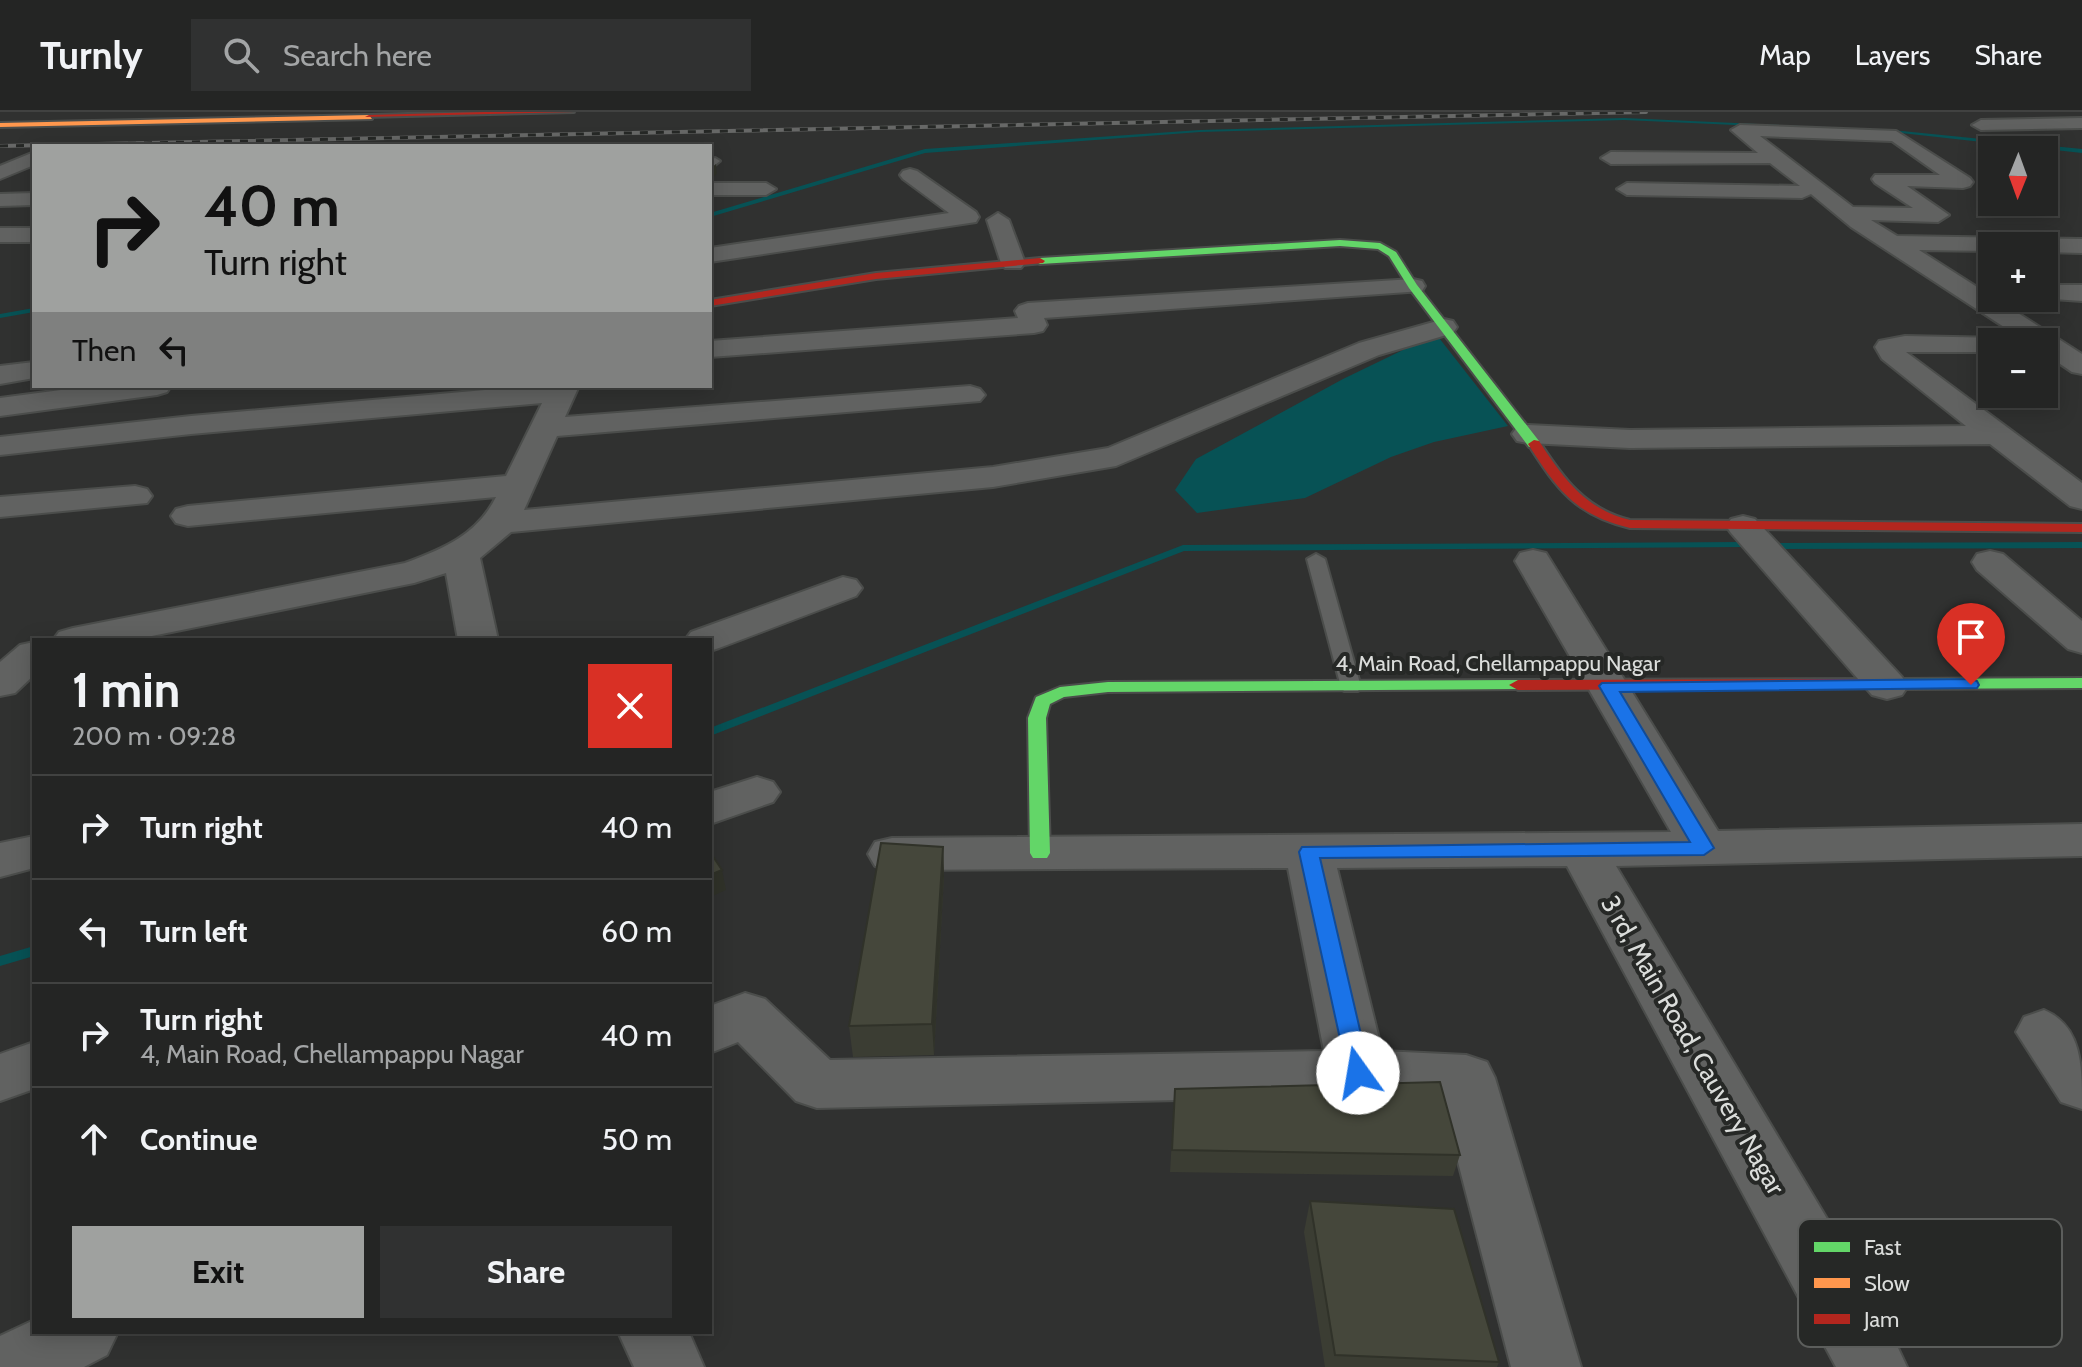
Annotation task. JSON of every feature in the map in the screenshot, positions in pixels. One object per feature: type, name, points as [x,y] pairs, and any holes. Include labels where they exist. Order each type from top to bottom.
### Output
[{"type":"street","points":[[0,125],[570,112]]},
{"type":"street","points":[[1981,125],[2082,123]]},
{"type":"street","points":[[2058,124],[2082,134]]},
{"type":"street","points":[[1824,222],[1854,218],[1938,215],[1882,179],[1963,182],[1896,136],[1740,130],[1854,218],[1978,291]]},
{"type":"street","points":[[1611,158],[1755,153],[1812,204],[1801,214]]},
{"type":"street","points":[[2,171],[32,159]]},
{"type":"street","points":[[2,171],[32,169]]},
{"type":"street","points":[[712,255],[968,217],[910,175]]},
{"type":"street","points":[[712,189],[766,189]]},
{"type":"street","points":[[1627,189],[1802,192]]},
{"type":"street","points":[[0,200],[32,199]]},
{"type":"street","points":[[998,220],[1013,263]]},
{"type":"street","points":[[0,235],[32,235]]},
{"type":"street","points":[[712,303],[876,276],[1013,263],[1361,243],[1380,246],[1393,254],[1413,286],[1528,434],[1543,458],[1592,514],[1609,521],[1743,526],[2082,528]]},
{"type":"street","points":[[1892,243],[2082,246]]},
{"type":"street","points":[[712,349],[1034,325],[1028,311],[1413,286]]},
{"type":"street","points":[[2058,292],[2082,293]]},
{"type":"street","points":[[2006,312],[2026,328]]},
{"type":"street","points":[[501,522],[993,477],[1116,456],[1369,349],[1444,327]]},
{"type":"street","points":[[1978,344],[1905,344],[1889,347],[1896,359],[2001,435],[2082,499]]},
{"type":"street","points":[[2058,344],[2082,345]]},
{"type":"street","points":[[2058,351],[2082,366]]},
{"type":"street","points":[[0,375],[32,370]]},
{"type":"street","points":[[0,407],[142,388]]},
{"type":"street","points":[[0,446],[240,409],[564,389],[501,522],[461,555],[414,572],[83,638]]},
{"type":"street","points":[[546,428],[970,395]]},
{"type":"street","points":[[1528,434],[1630,439],[2001,435]]},
{"type":"street","points":[[0,471],[176,455]]},
{"type":"street","points":[[188,516],[519,485]]},
{"type":"street","points":[[0,507],[135,496]]},
{"type":"street","points":[[1743,526],[1887,686]]},
{"type":"street","points":[[461,555],[478,638]]},
{"type":"street","points":[[1533,561],[1704,848]]},
{"type":"street","points":[[1990,562],[2082,641]]},
{"type":"street","points":[[710,638],[843,588]]},
{"type":"street","points":[[0,684],[32,656]]},
{"type":"street","name":"4, Main Road, Chellampappu Nagar","points":[[1040,853],[1037,718],[1042,701],[1060,692],[1108,687],[2082,683]]},
{"type":"street","points":[[712,808],[757,792]]},
{"type":"street","points":[[892,854],[1582,850],[2082,840]]},
{"type":"street","name":"3 rd, Main Road, Cauvery Nagar","points":[[1582,850],[1798,1229]]},
{"type":"street","points":[[0,860],[32,852]]},
{"type":"street","points":[[1309,852],[1358,1073]]},
{"type":"street","points":[[712,1030],[745,1014],[817,1084],[1358,1073],[1466,1078],[1546,1367]]},
{"type":"street","points":[[2063,1031],[2082,1085]]},
{"type":"street","points":[[0,1078],[32,1066]]},
{"type":"street","points":[[10,1367],[79,1334]]},
{"type":"street","points":[[654,1334],[669,1367]]},
{"type":"street","name":"3 rd, Main Road, Cauvery Nagar","points":[[1862,1347],[1872,1367]]},
{"type":"lane","points":[[1316,559],[1351,687]]},
{"type":"water","points":[[1436,334],[1508,426],[1434,442],[1391,457],[1305,498],[1197,513],[1175,490],[1196,459],[1343,379]]},
{"type":"building","points":[[881,843],[943,847],[932,1024],[849,1026]]},
{"type":"building","points":[[712,855],[722,870],[712,874]]},
{"type":"building","points":[[1440,1082],[1460,1155],[1172,1150],[1175,1089]]},
{"type":"building","points":[[1310,1201],[1454,1209],[1499,1362],[1335,1355]]},
{"type":"waterway","points":[[712,214],[925,151],[1200,131],[1624,119],[1892,131],[2082,151]]},
{"type":"waterway","points":[[0,316],[32,310]]},
{"type":"waterway","points":[[712,731],[1183,548],[1742,545]]},
{"type":"waterway","points":[[1774,546],[2082,545]]},
{"type":"waterway","points":[[0,961],[32,952]]},
{"type":"railway","points":[[97,144],[1646,112]]},
{"type":"railway","points":[[0,146],[32,145]]},
{"type":"traffic: fast","points":[[1040,261],[1340,243],[1380,246],[1393,254],[1413,286],[1534,444]]},
{"type":"traffic: fast","points":[[1896,684],[2082,683]]},
{"type":"traffic: fast","points":[[1040,853],[1037,718],[1042,701],[1060,692],[1108,687],[1518,685]]},
{"type":"traffic: slow","points":[[0,125],[369,117]]},
{"type":"traffic: jam","points":[[369,117],[570,112]]},
{"type":"traffic: jam","points":[[712,303],[876,276],[1040,261]]},
{"type":"traffic: jam","points":[[1534,444],[1558,479],[1582,504],[1595,513],[1630,524],[2082,528]]},
{"type":"traffic: jam","points":[[1518,685],[1896,684]]},
{"type":"route","points":[[1358,1073],[1309,852],[1704,848],[1608,686],[1971,685]]}]
